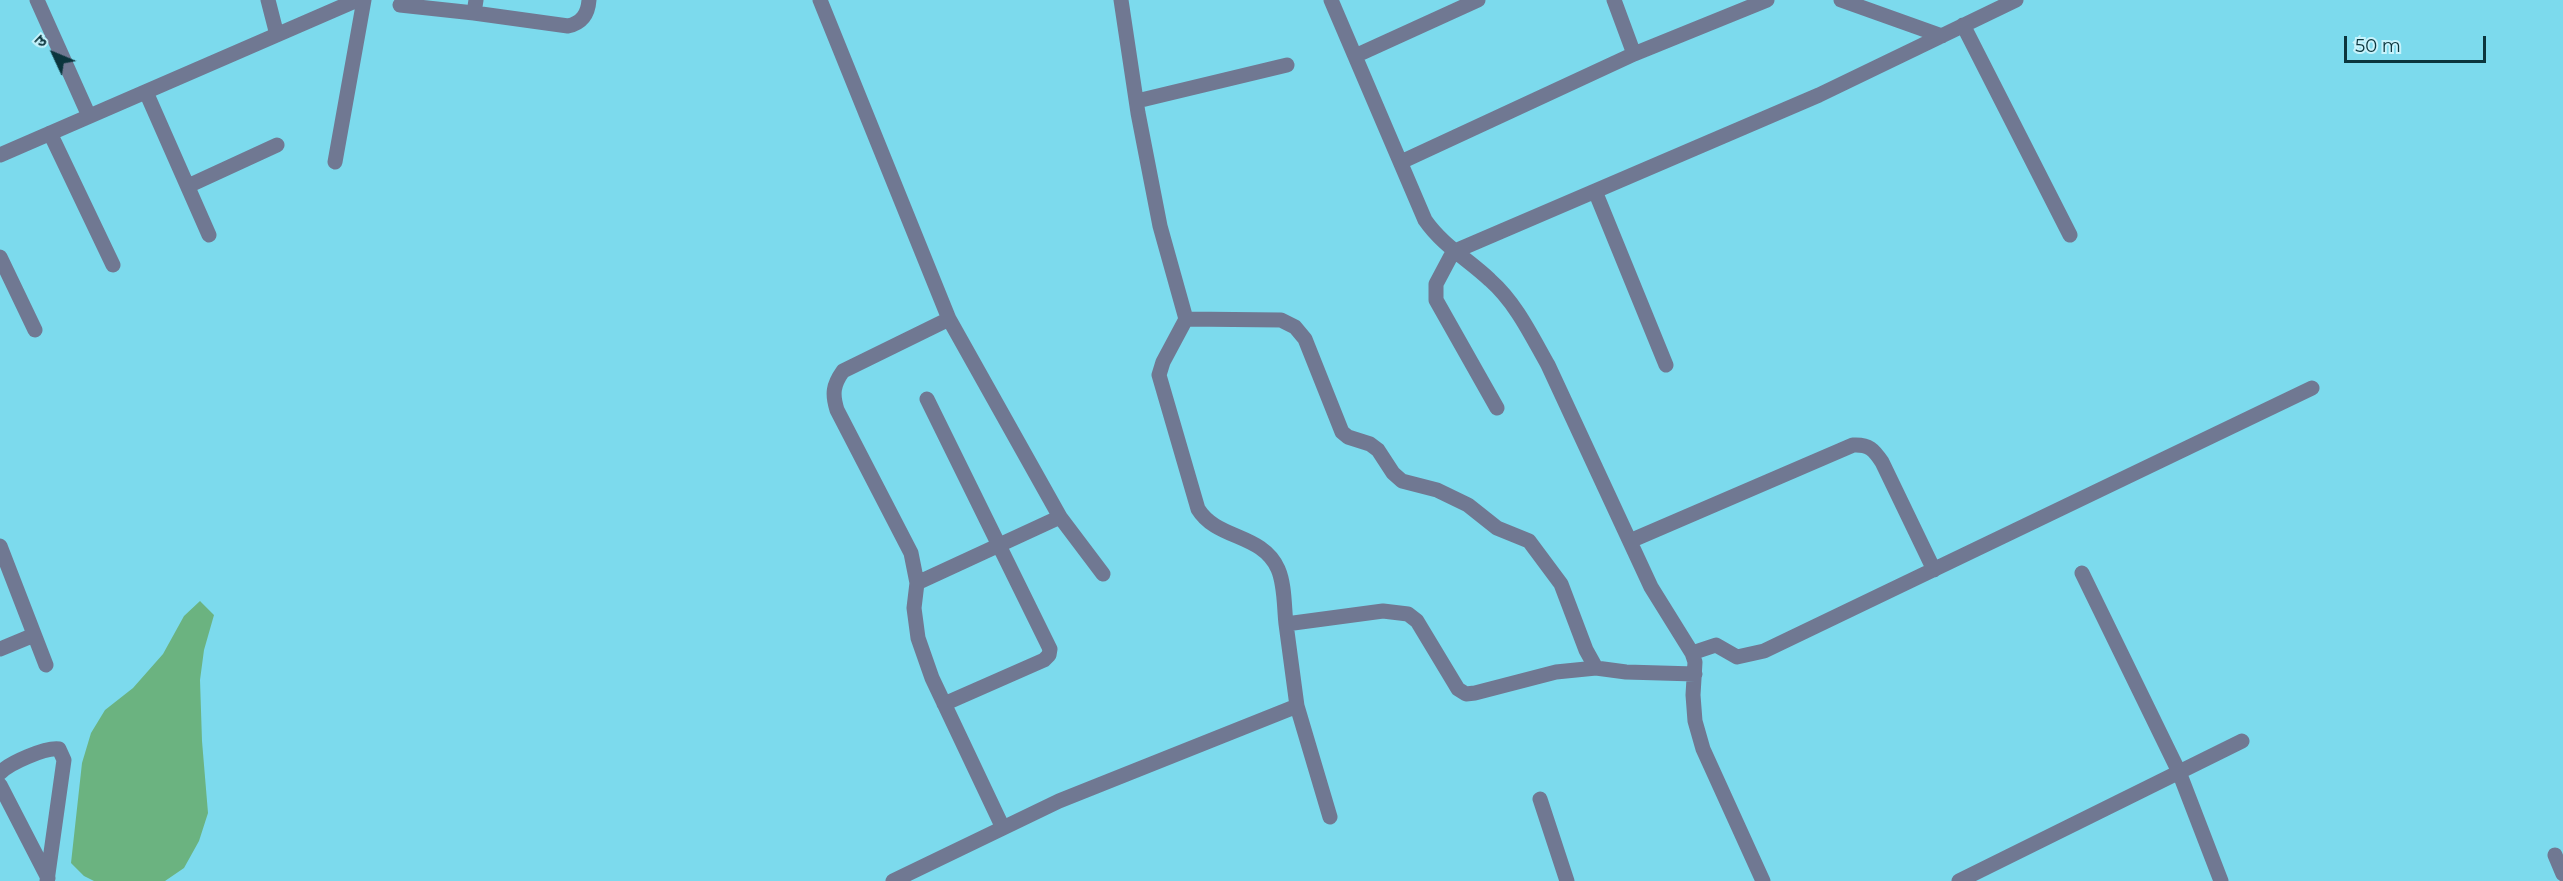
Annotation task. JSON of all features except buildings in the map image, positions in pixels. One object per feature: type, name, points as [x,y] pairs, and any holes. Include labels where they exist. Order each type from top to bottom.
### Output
[{"type":"street","points":[[37,0],[89,116]]},
{"type":"street","points":[[268,0],[277,35]]},
{"type":"street","points":[[0,155],[357,0]]},
{"type":"street","points":[[335,162],[364,0]]},
{"type":"street","points":[[400,5],[475,7],[568,26],[576,25],[584,18],[589,0]]},
{"type":"street","points":[[820,0],[949,319],[1060,517],[1102,574]]},
{"type":"street","points":[[1120,0],[1160,226],[1186,319],[1163,362],[1159,375],[1198,509],[1204,519],[1214,527],[1258,545],[1269,555],[1278,569],[1297,706],[1330,817]]},
{"type":"street","points":[[1331,0],[1425,220],[1435,235],[1490,280],[1511,303],[1548,365],[1651,587],[1692,653],[1695,674],[1693,695],[1695,720],[1703,749],[1763,881]]},
{"type":"street","points":[[1355,56],[1478,0]]},
{"type":"street","points":[[1614,0],[1634,54]]},
{"type":"street","points":[[1401,162],[1634,54],[1767,0]]},
{"type":"street","points":[[1841,0],[1942,36]]},
{"type":"street","points":[[1497,408],[1436,300],[1436,284],[1453,252],[1819,95],[2016,0]]},
{"type":"street","points":[[1963,25],[2070,235]]},
{"type":"street","points":[[1137,101],[1287,65]]},
{"type":"street","points":[[146,92],[209,234]]},
{"type":"street","points":[[50,133],[113,265]]},
{"type":"street","points":[[188,186],[277,145]]},
{"type":"street","points":[[1595,191],[1666,365]]},
{"type":"street","points":[[0,257],[35,330]]},
{"type":"street","points":[[949,319],[843,371],[836,381],[833,396],[837,410],[911,553],[917,583],[914,608],[918,638],[932,678],[1003,828]]},
{"type":"street","points":[[1186,319],[1281,320],[1295,327],[1305,339],[1341,432],[1348,437],[1370,444],[1378,450],[1402,481],[1437,490],[1468,505],[1497,528],[1528,541],[1561,584],[1586,650],[1596,668]]},
{"type":"street","points":[[1692,653],[1716,645],[1737,657],[1764,651],[2312,388]]},
{"type":"street","points":[[927,399],[1050,649],[1049,655],[1044,660],[944,704]]},
{"type":"street","points":[[1630,541],[1853,445],[1864,444],[1873,450],[1882,462],[1934,570]]},
{"type":"street","points":[[917,583],[1060,517]]},
{"type":"street","points":[[1,554],[46,665]]},
{"type":"street","points":[[2082,573],[2178,772],[2221,881]]},
{"type":"street","points":[[1286,624],[1383,611],[1408,614],[1417,621],[1458,689],[1466,693],[1476,693],[1556,672],[1596,668],[1626,672],[1695,674]]},
{"type":"street","points":[[0,649],[34,635]]},
{"type":"street","points":[[893,881],[1059,801],[1297,706]]},
{"type":"street","points":[[1959,881],[2242,741]]},
{"type":"street","points":[[0,773],[6,767],[51,748],[59,749],[63,753],[48,880]]},
{"type":"street","points":[[0,785],[48,880]]},
{"type":"street","points":[[1540,800],[1567,881]]},
{"type":"street","points":[[2555,855],[2563,874]]},
{"type":"shaded area","points":[[200,601],[214,615],[204,650],[200,680],[208,813],[199,841],[184,868],[165,881],[94,881],[84,876],[71,863],[82,763],[91,733],[105,710],[133,688],[163,654],[184,616]]}]
